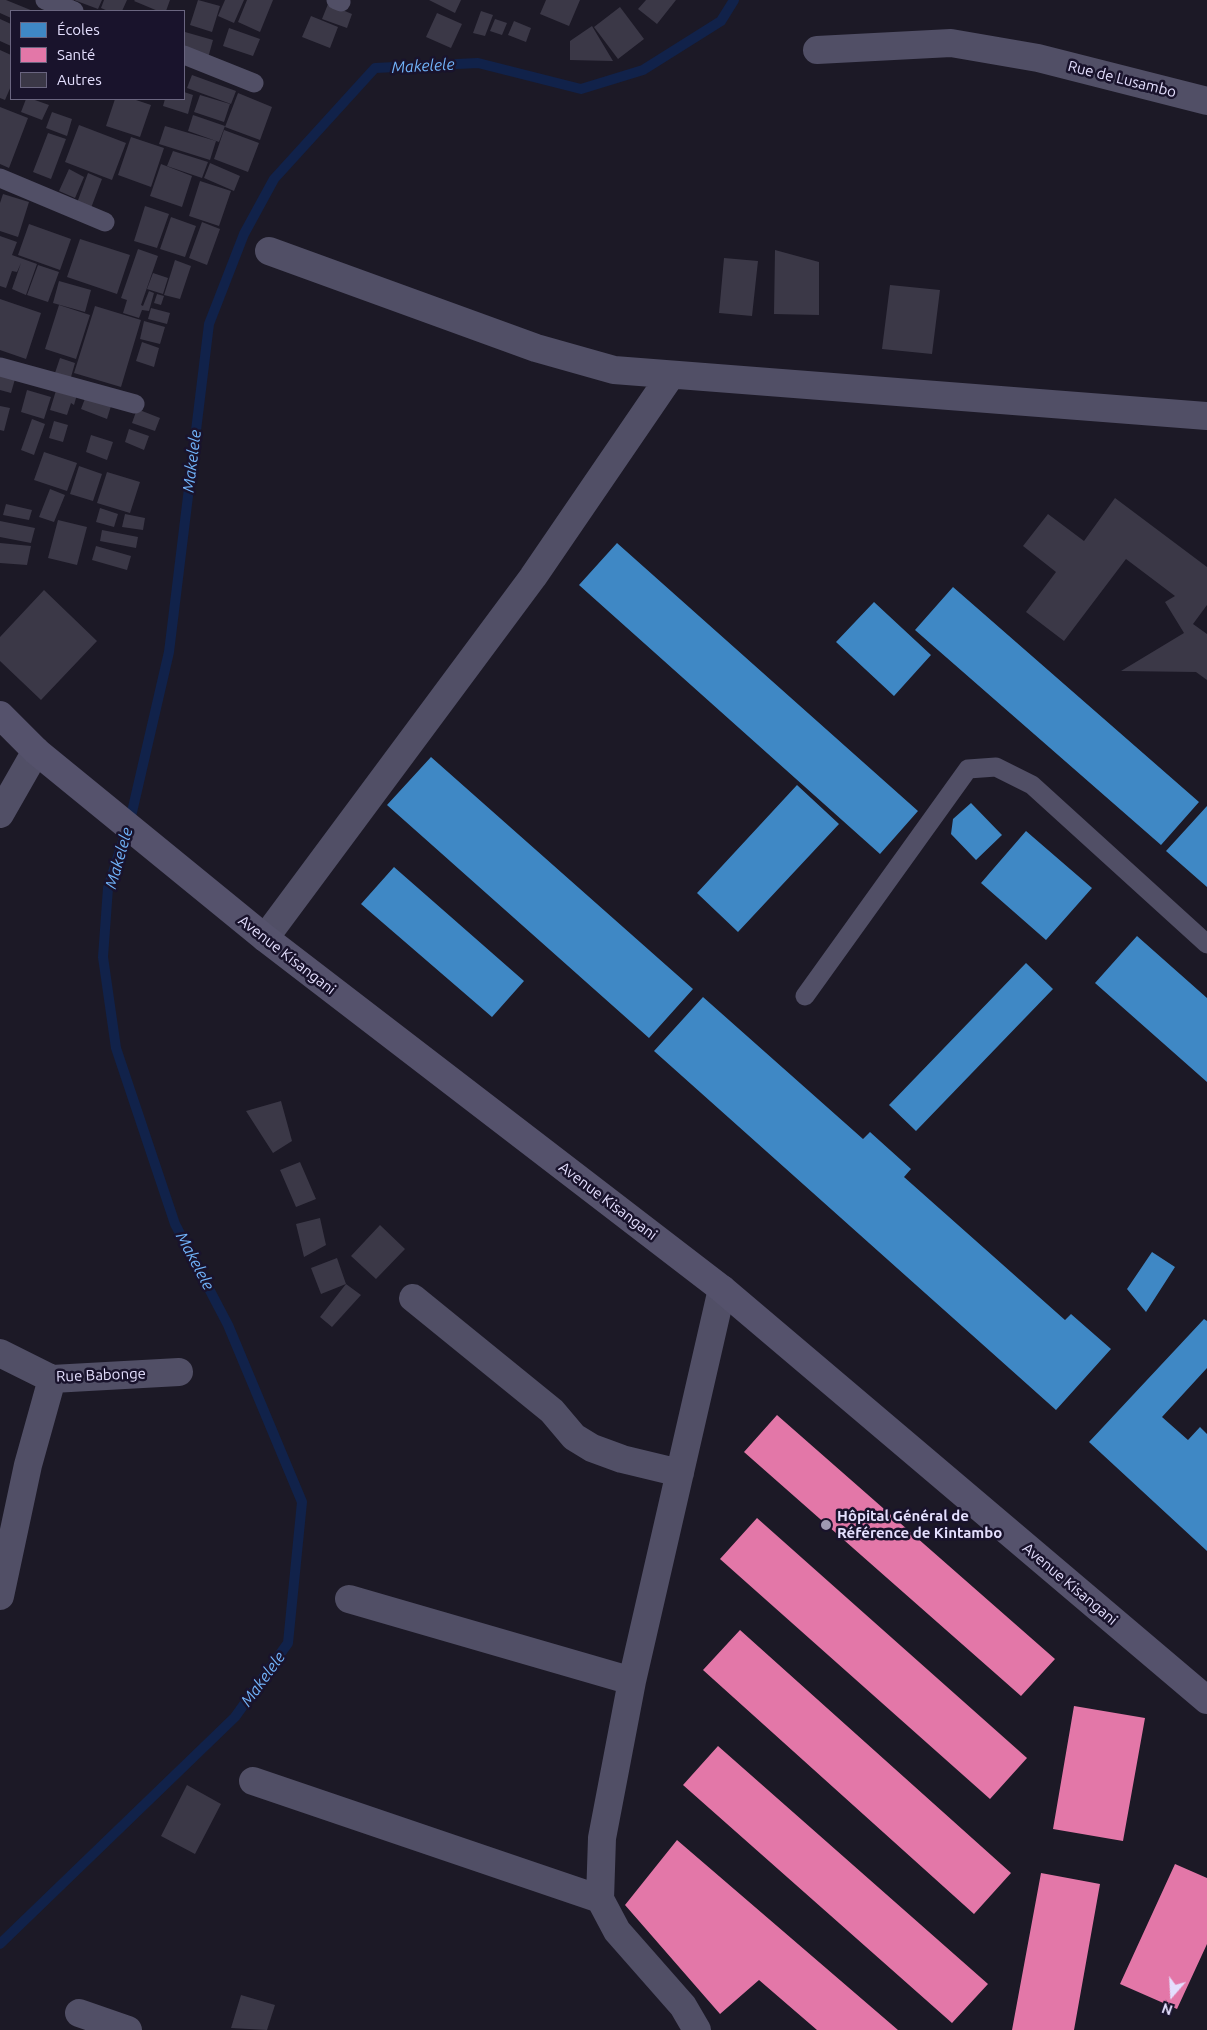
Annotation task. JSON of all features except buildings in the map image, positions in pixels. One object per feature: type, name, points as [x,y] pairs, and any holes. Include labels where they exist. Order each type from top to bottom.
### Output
[{"type":"street","name":"Rue de Lusambo","points":[[816,50],[951,44],[1038,58],[1207,101]]},
{"type":"street","points":[[269,251],[536,348],[614,370],[1207,416]]},
{"type":"street","points":[[265,938],[533,577],[671,375]]},
{"type":"street","name":"Avenue Kisangani","points":[[0,715],[36,751],[265,938],[722,1289],[1207,1700]]},
{"type":"street","points":[[0,814],[36,751]]},
{"type":"street","points":[[698,2030],[683,2006],[617,1930],[600,1900],[602,1838],[632,1681],[722,1289]]},
{"type":"street","points":[[413,1298],[552,1411],[574,1437],[592,1448],[622,1459],[680,1473]]},
{"type":"street","name":"Rue Babonge","points":[[0,1353],[52,1378],[179,1372]]},
{"type":"street","points":[[2,1582],[28,1465],[52,1378]]},
{"type":"street","points":[[349,1599],[632,1681]]},
{"type":"street","points":[[253,1781],[600,1900]]},
{"type":"street","points":[[79,2013],[128,2030]]},
{"type":"lane","points":[[45,0],[71,10]]},
{"type":"lane","points":[[185,55],[254,84]]},
{"type":"lane","points":[[0,178],[105,222]]},
{"type":"lane","points":[[0,367],[136,404]]},
{"type":"lane","points":[[805,996],[968,769],[996,767],[1032,784],[1207,944]]},
{"type":"waterway","name":"Makelele","points":[[0,1944],[235,1717],[288,1643],[302,1502],[228,1325],[175,1224],[116,1048],[103,957],[108,888],[132,812],[169,652],[209,324],[244,234],[274,179],[375,68],[478,63],[581,89],[643,70],[721,21],[734,0]]},
{"type":"place","name":"Hôpital Général de Référence de Kintambo","points":[[826,1525]]}]
